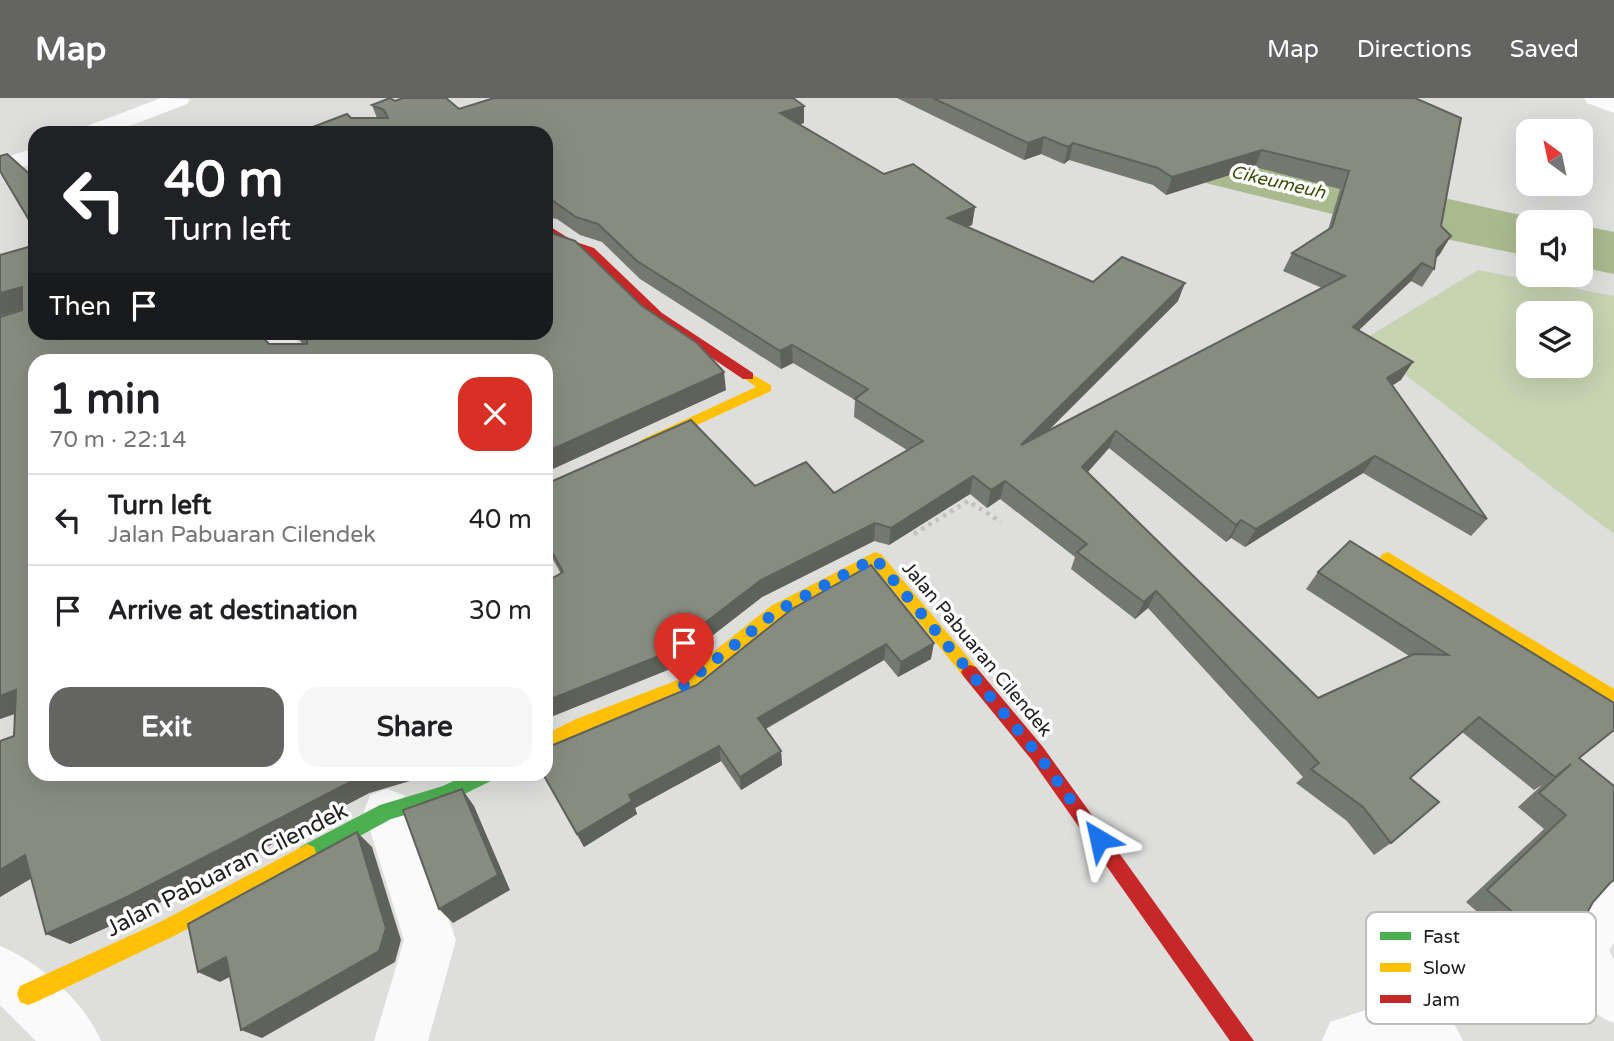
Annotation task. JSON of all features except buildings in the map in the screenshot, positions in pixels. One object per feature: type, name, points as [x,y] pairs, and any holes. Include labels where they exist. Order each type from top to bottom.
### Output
[{"type":"street","points":[[1595,98],[1614,106]]},
{"type":"street","points":[[108,126],[179,99]]},
{"type":"street","points":[[0,168],[28,158]]},
{"type":"street","points":[[553,232],[569,243],[590,250],[658,316],[766,388],[632,450]]},
{"type":"street","points":[[278,340],[293,354]]},
{"type":"street","name":"Jalan Pabuaran Cilendek","points":[[553,740],[582,725],[684,685],[777,611],[875,558],[1037,753],[1243,1041]]},
{"type":"street","points":[[1388,558],[1614,698]]},
{"type":"street","name":"Jalan Pabuaran Cilendek","points":[[14,983],[169,928],[387,811],[446,794],[472,781]]},
{"type":"street","points":[[387,811],[430,940],[401,1041]]},
{"type":"street","points":[[1596,926],[1614,903]]},
{"type":"street","points":[[1596,980],[1614,997]]},
{"type":"street","points":[[14,983],[74,1041]]},
{"type":"street","points":[[1349,1041],[1404,1024]]},
{"type":"street","points":[[1413,1024],[1436,1041]]},
{"type":"path","points":[[875,558],[968,501],[1001,522]]},
{"type":"green space","points":[[1478,270],[1516,277],[1516,287],[1567,287],[1614,296],[1614,534],[1361,341]]},
{"type":"waterway","name":"Cikeumeuh","points":[[1001,98],[1002,108],[1036,120],[1065,121],[1096,138],[1373,204],[1516,234]]},
{"type":"waterway","name":"Cikeumeuh","points":[[1593,249],[1614,253]]},
{"type":"traffic: fast","points":[[307,854],[387,811],[446,794],[472,781]]},
{"type":"traffic: slow","points":[[646,443],[766,388],[748,376]]},
{"type":"traffic: slow","points":[[553,740],[582,725],[684,685],[777,611],[875,558],[970,672]]},
{"type":"traffic: slow","points":[[1388,558],[1614,698]]},
{"type":"traffic: slow","points":[[28,994],[169,928],[307,854]]},
{"type":"traffic: jam","points":[[553,232],[569,243],[590,250],[658,316],[748,376]]},
{"type":"traffic: jam","points":[[970,672],[1037,753],[1243,1041]]},
{"type":"route","points":[[684,685],[777,611],[875,558],[1037,753],[1099,839]]}]
